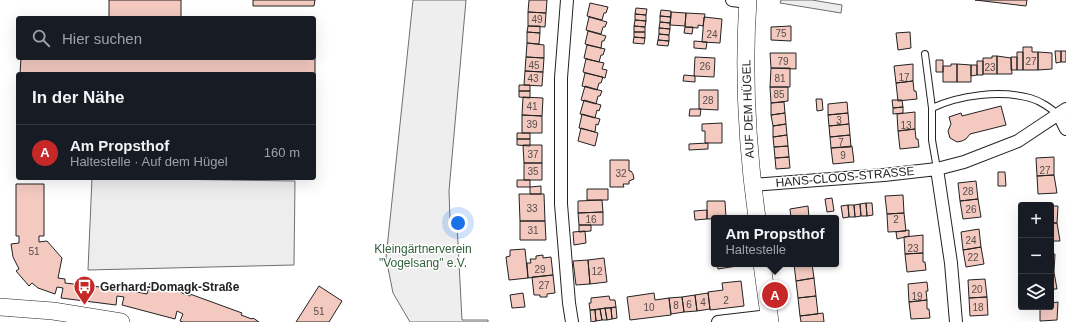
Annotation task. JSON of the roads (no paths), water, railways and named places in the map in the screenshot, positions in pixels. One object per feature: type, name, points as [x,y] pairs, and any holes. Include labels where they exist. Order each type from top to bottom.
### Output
[{"type":"street","points":[[567,0],[561,78],[561,204],[572,322]]},
{"type":"street","name":"AUF DEM HÜGEL","points":[[743,1],[748,124],[756,215]]},
{"type":"street","points":[[1062,112],[1066,129]]},
{"type":"street","name":"HANS-CLOOS-STRASSE","points":[[752,185],[877,176],[937,169],[964,162],[1018,141],[1062,112]]},
{"type":"street","points":[[937,169],[951,263],[956,322]]},
{"type":"street","points":[[718,322],[769,319],[762,267]]},
{"type":"street","points":[[0,307],[53,311],[121,322]]},
{"type":"lane","points":[[925,54],[932,108],[932,140],[937,169]]},
{"type":"lane","points":[[932,108],[944,102],[975,95],[1009,94],[1030,98],[1062,112]]},
{"type":"place","name":"Am Propsthof","points":[[775,295]]},
{"type":"place","name":"Gerhard-Domagk-Straße","points":[[84,306]]},
{"type":"park label","name":"Kleingärtnerverein \"Vogelsang\" e.V.","points":[[423,256]]}]
